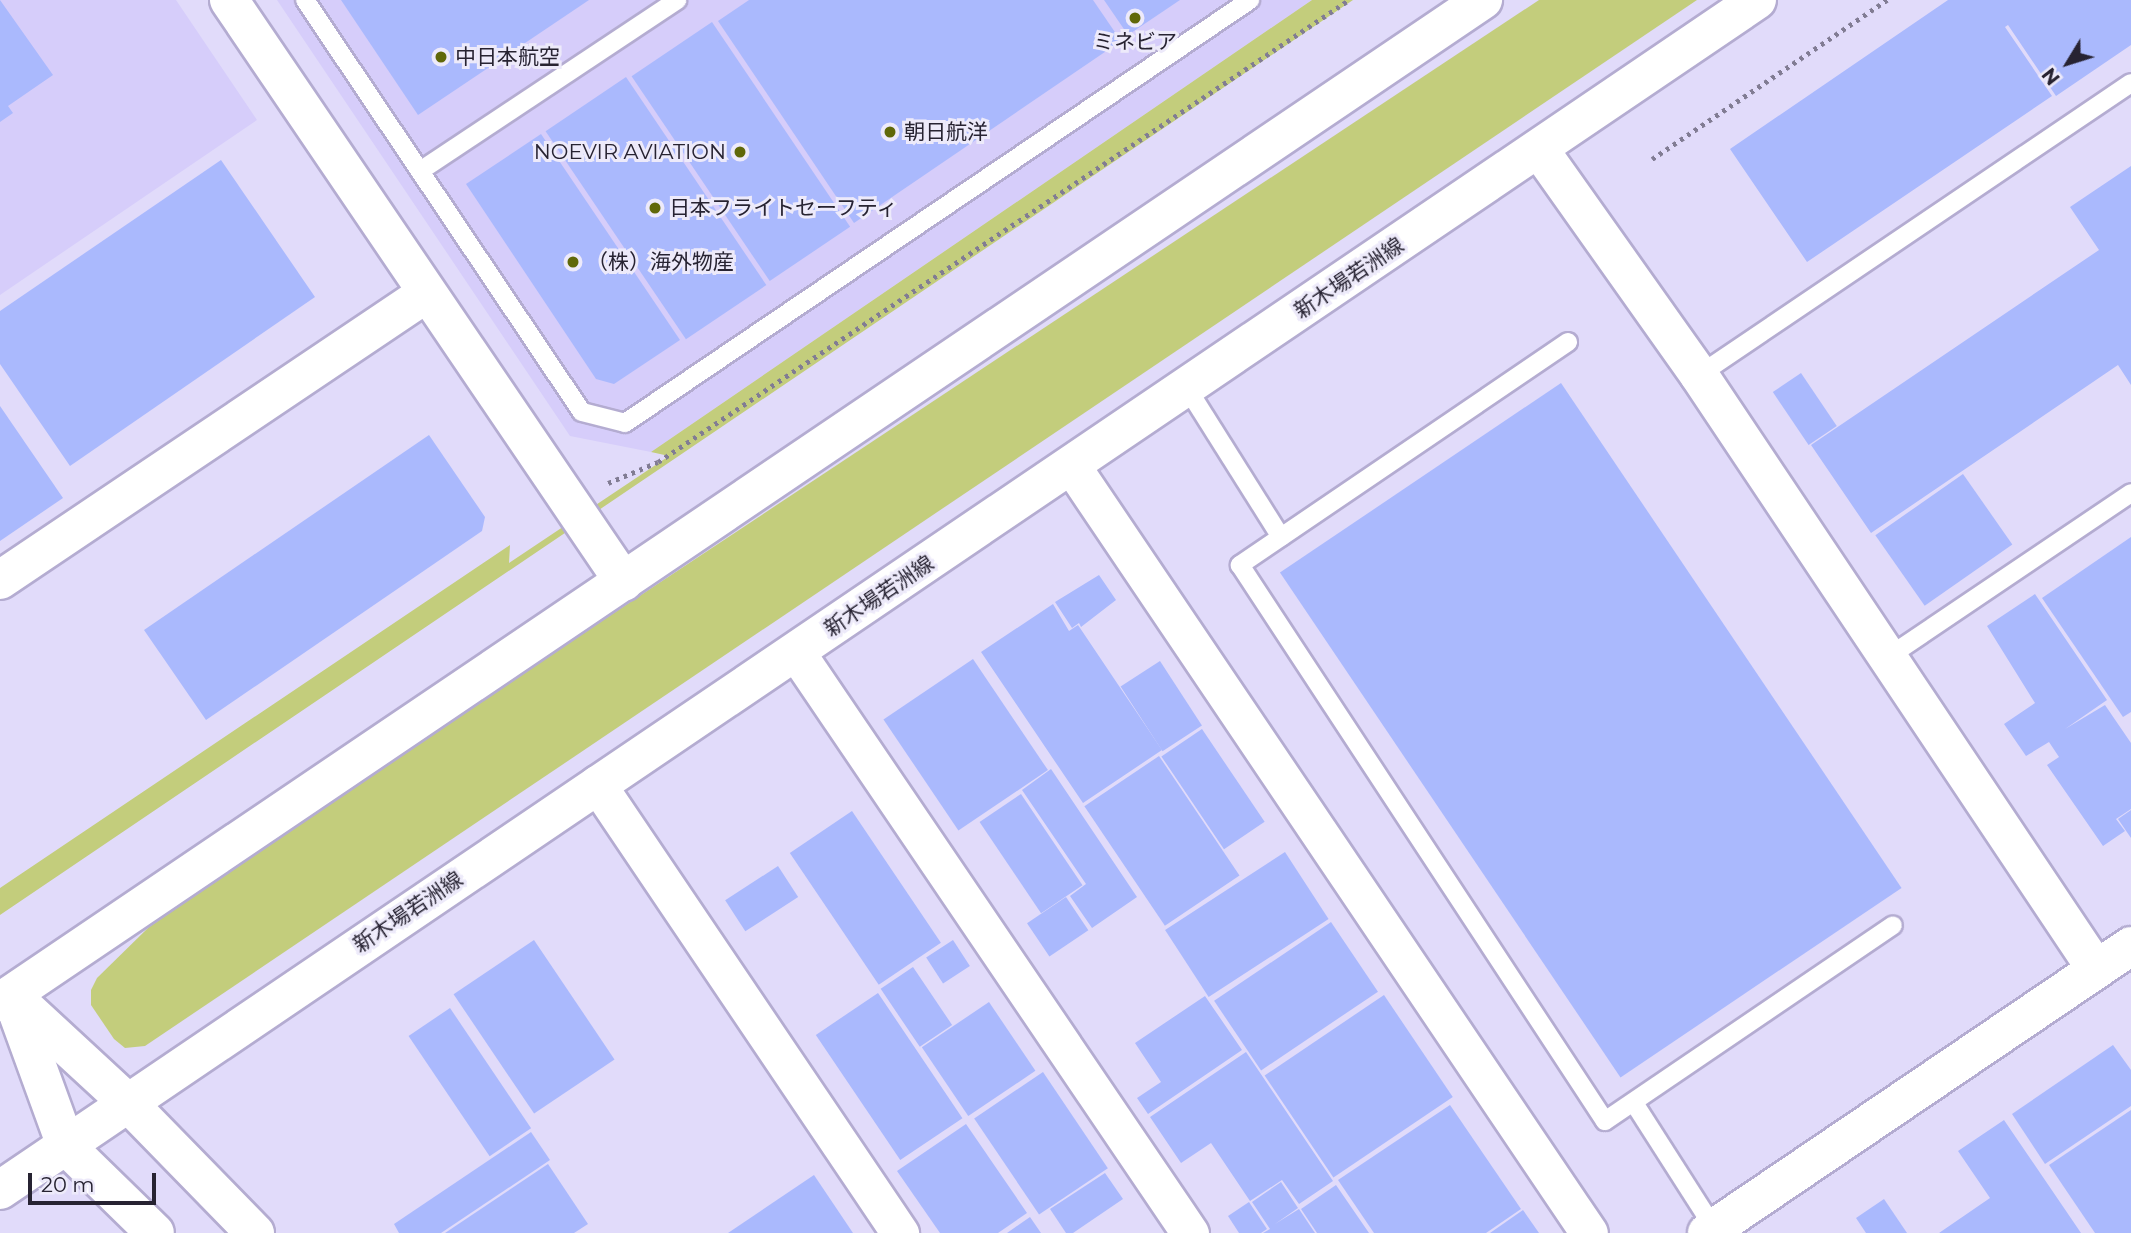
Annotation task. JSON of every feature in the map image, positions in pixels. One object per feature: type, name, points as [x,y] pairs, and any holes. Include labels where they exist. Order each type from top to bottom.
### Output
[{"type":"street","points":[[229,0],[624,582]]},
{"type":"street","points":[[5,998],[1483,0]]},
{"type":"street","name":"新木場若洲線","points":[[0,1190],[130,1105],[597,784],[1757,0]]},
{"type":"street","points":[[1539,149],[1699,375],[2096,970]]},
{"type":"street","points":[[0,580],[427,293]]},
{"type":"street","points":[[1072,465],[1589,1233]]},
{"type":"street","points":[[796,652],[1190,1233]]},
{"type":"street","points":[[597,784],[900,1233]]},
{"type":"street","points":[[1711,1230],[2131,946]]},
{"type":"street","points":[[5,998],[130,1105],[255,1233]]},
{"type":"street","points":[[5,998],[66,1146],[155,1233]]},
{"type":"lane","points":[[305,0],[582,412],[625,423],[1250,0]]},
{"type":"lane","points":[[420,171],[677,0]]},
{"type":"lane","points":[[1699,375],[2131,83]]},
{"type":"lane","points":[[1568,342],[1240,565],[1605,1121],[1894,925]]},
{"type":"lane","points":[[1186,388],[1281,537]]},
{"type":"lane","points":[[1888,657],[2131,493]]},
{"type":"lane","points":[[1634,1103],[1711,1230]]},
{"type":"path","points":[[608,483],[658,462],[1349,0]]},
{"type":"path","points":[[1652,159],[1887,0]]},
{"type":"shaded area","points":[[0,0],[176,0],[257,120],[0,295]]},
{"type":"shaded area","points":[[277,0],[1312,0],[651,452],[570,436]]},
{"type":"green space","points":[[1312,0],[1353,0],[0,915],[0,888],[510,545],[509,563],[669,456],[651,452]]},
{"type":"green space","points":[[1539,0],[1697,0],[145,1046],[125,1048],[114,1039],[91,1005],[91,990],[97,978],[149,927],[440,728]]},
{"type":"building","points":[[0,0],[53,75],[8,106],[13,113],[0,122]]},
{"type":"building","name":"中日本航空","points":[[341,0],[589,0],[418,115]]},
{"type":"building","name":"朝日航洋","points":[[749,0],[1093,0],[1121,41],[854,223],[718,21]]},
{"type":"building","name":"ミネビア","points":[[1104,0],[1180,0],[1128,35]]},
{"type":"building","points":[[1948,0],[2131,0],[2131,45],[2056,96],[2008,25],[2005,27],[2052,96],[1807,262],[1730,149]]},
{"type":"building","name":"NOEVIR AVIATION","points":[[712,22],[850,227],[770,281],[632,76]]},
{"type":"building","name":"日本フライトセーフティ","points":[[626,77],[766,285],[686,339],[546,131]]},
{"type":"building","name":"（株）海外物産","points":[[541,134],[680,340],[614,384],[596,379],[466,184]]},
{"type":"building","points":[[221,160],[315,297],[70,466],[0,364],[0,311]]},
{"type":"building","points":[[2131,166],[2131,385],[2118,365],[1871,533],[1811,445],[2099,250],[2070,207]]},
{"type":"building","points":[[1801,373],[1837,426],[1809,445],[1773,392]]},
{"type":"building","points":[[1561,383],[1902,888],[1621,1077],[1280,573]]},
{"type":"building","points":[[0,406],[63,498],[0,541]]},
{"type":"building","points":[[429,435],[485,517],[482,531],[206,720],[144,630]]},
{"type":"building","points":[[1963,474],[2012,544],[1925,606],[1875,535]]},
{"type":"building","points":[[2131,537],[2131,712],[2123,717],[2042,598]]},
{"type":"building","points":[[1099,575],[1116,600],[1081,627],[1079,623],[1072,628],[1055,602]]},
{"type":"building","points":[[2035,594],[2107,700],[2065,729],[2105,705],[2131,743],[2131,809],[2116,819],[2125,831],[2103,846],[2047,765],[2059,757],[2049,742],[2026,756],[2004,724],[2035,703],[1987,626]]},
{"type":"building","points":[[1053,604],[1069,631],[1078,625],[1162,750],[1083,803],[981,652]]},
{"type":"building","points":[[973,659],[1048,770],[958,830],[883,719]]},
{"type":"building","points":[[1160,661],[1202,726],[1163,751],[1121,687]]},
{"type":"building","points":[[1202,729],[1265,822],[1224,849],[1161,756]]},
{"type":"building","points":[[1159,756],[1240,875],[1165,926],[1084,806]]},
{"type":"building","points":[[1051,769],[1137,897],[1092,928],[1070,896],[1086,884],[1022,790]]},
{"type":"building","points":[[1021,794],[1083,885],[1041,913],[980,822]]},
{"type":"building","points":[[2131,810],[2131,838],[2118,819]]},
{"type":"building","points":[[852,811],[941,943],[879,985],[790,853]]},
{"type":"building","points":[[1285,852],[1329,919],[1209,997],[1165,930]]},
{"type":"building","points":[[778,866],[798,897],[745,931],[725,900]]},
{"type":"building","points":[[1066,897],[1088,930],[1049,956],[1027,923]]},
{"type":"building","points":[[1331,922],[1378,992],[1261,1070],[1214,1001]]},
{"type":"building","points":[[534,940],[615,1059],[534,1114],[454,994]]},
{"type":"building","points":[[953,940],[970,966],[943,983],[926,957]]},
{"type":"building","points":[[913,967],[952,1025],[920,1047],[881,989]]},
{"type":"building","points":[[878,993],[962,1118],[900,1160],[816,1035]]},
{"type":"building","points":[[1384,995],[1453,1097],[1333,1177],[1265,1076]]},
{"type":"building","points":[[1205,996],[1242,1050],[1148,1114],[1137,1098],[1161,1082],[1135,1043]]},
{"type":"building","points":[[989,1002],[1035,1071],[968,1116],[922,1047]]},
{"type":"building","points":[[450,1008],[531,1128],[490,1156],[409,1036]]},
{"type":"building","points":[[2113,1045],[2131,1070],[2131,1106],[2045,1164],[2012,1114]]},
{"type":"building","points":[[1246,1052],[1333,1181],[1299,1204],[1282,1180],[1250,1201],[1211,1143],[1181,1163],[1150,1117]]},
{"type":"building","points":[[1043,1072],[1108,1168],[1039,1215],[974,1118]]},
{"type":"building","points":[[1450,1105],[1521,1209],[1486,1233],[1374,1233],[1338,1180]]},
{"type":"building","points":[[2131,1110],[2131,1233],[2095,1233],[2049,1165]]},
{"type":"building","points":[[2004,1120],[2081,1233],[1939,1233],[1990,1198],[1958,1151]]},
{"type":"building","points":[[966,1124],[1027,1213],[998,1233],[940,1233],[897,1171]]},
{"type":"building","points":[[531,1132],[550,1160],[441,1233],[399,1233],[394,1224]]},
{"type":"building","points":[[548,1164],[588,1224],[574,1233],[445,1233]]},
{"type":"building","points":[[1105,1173],[1123,1199],[1073,1233],[1066,1233],[1050,1209]]},
{"type":"building","points":[[814,1175],[853,1233],[728,1233]]},
{"type":"building","points":[[1281,1182],[1298,1208],[1275,1224],[1299,1209],[1315,1233],[1263,1233],[1270,1229],[1252,1202]]},
{"type":"building","points":[[1336,1185],[1369,1233],[1317,1233],[1301,1209]]},
{"type":"building","points":[[1884,1199],[1907,1233],[1866,1233],[1856,1218]]},
{"type":"building","points":[[1249,1202],[1267,1229],[1261,1233],[1239,1233],[1228,1216]]},
{"type":"building","points":[[1523,1210],[1539,1233],[1490,1233]]},
{"type":"building","points":[[1030,1217],[1041,1233],[1007,1233]]},
{"type":"place","name":"ミネビア","points":[[1135,18]]},
{"type":"place","name":"中日本航空","points":[[441,57]]},
{"type":"place","name":"朝日航洋","points":[[890,132]]},
{"type":"place","name":"NOEVIR AVIATION","points":[[740,152]]},
{"type":"place","name":"日本フライトセーフティ","points":[[655,208]]},
{"type":"place","name":"（株）海外物産","points":[[573,262]]}]
